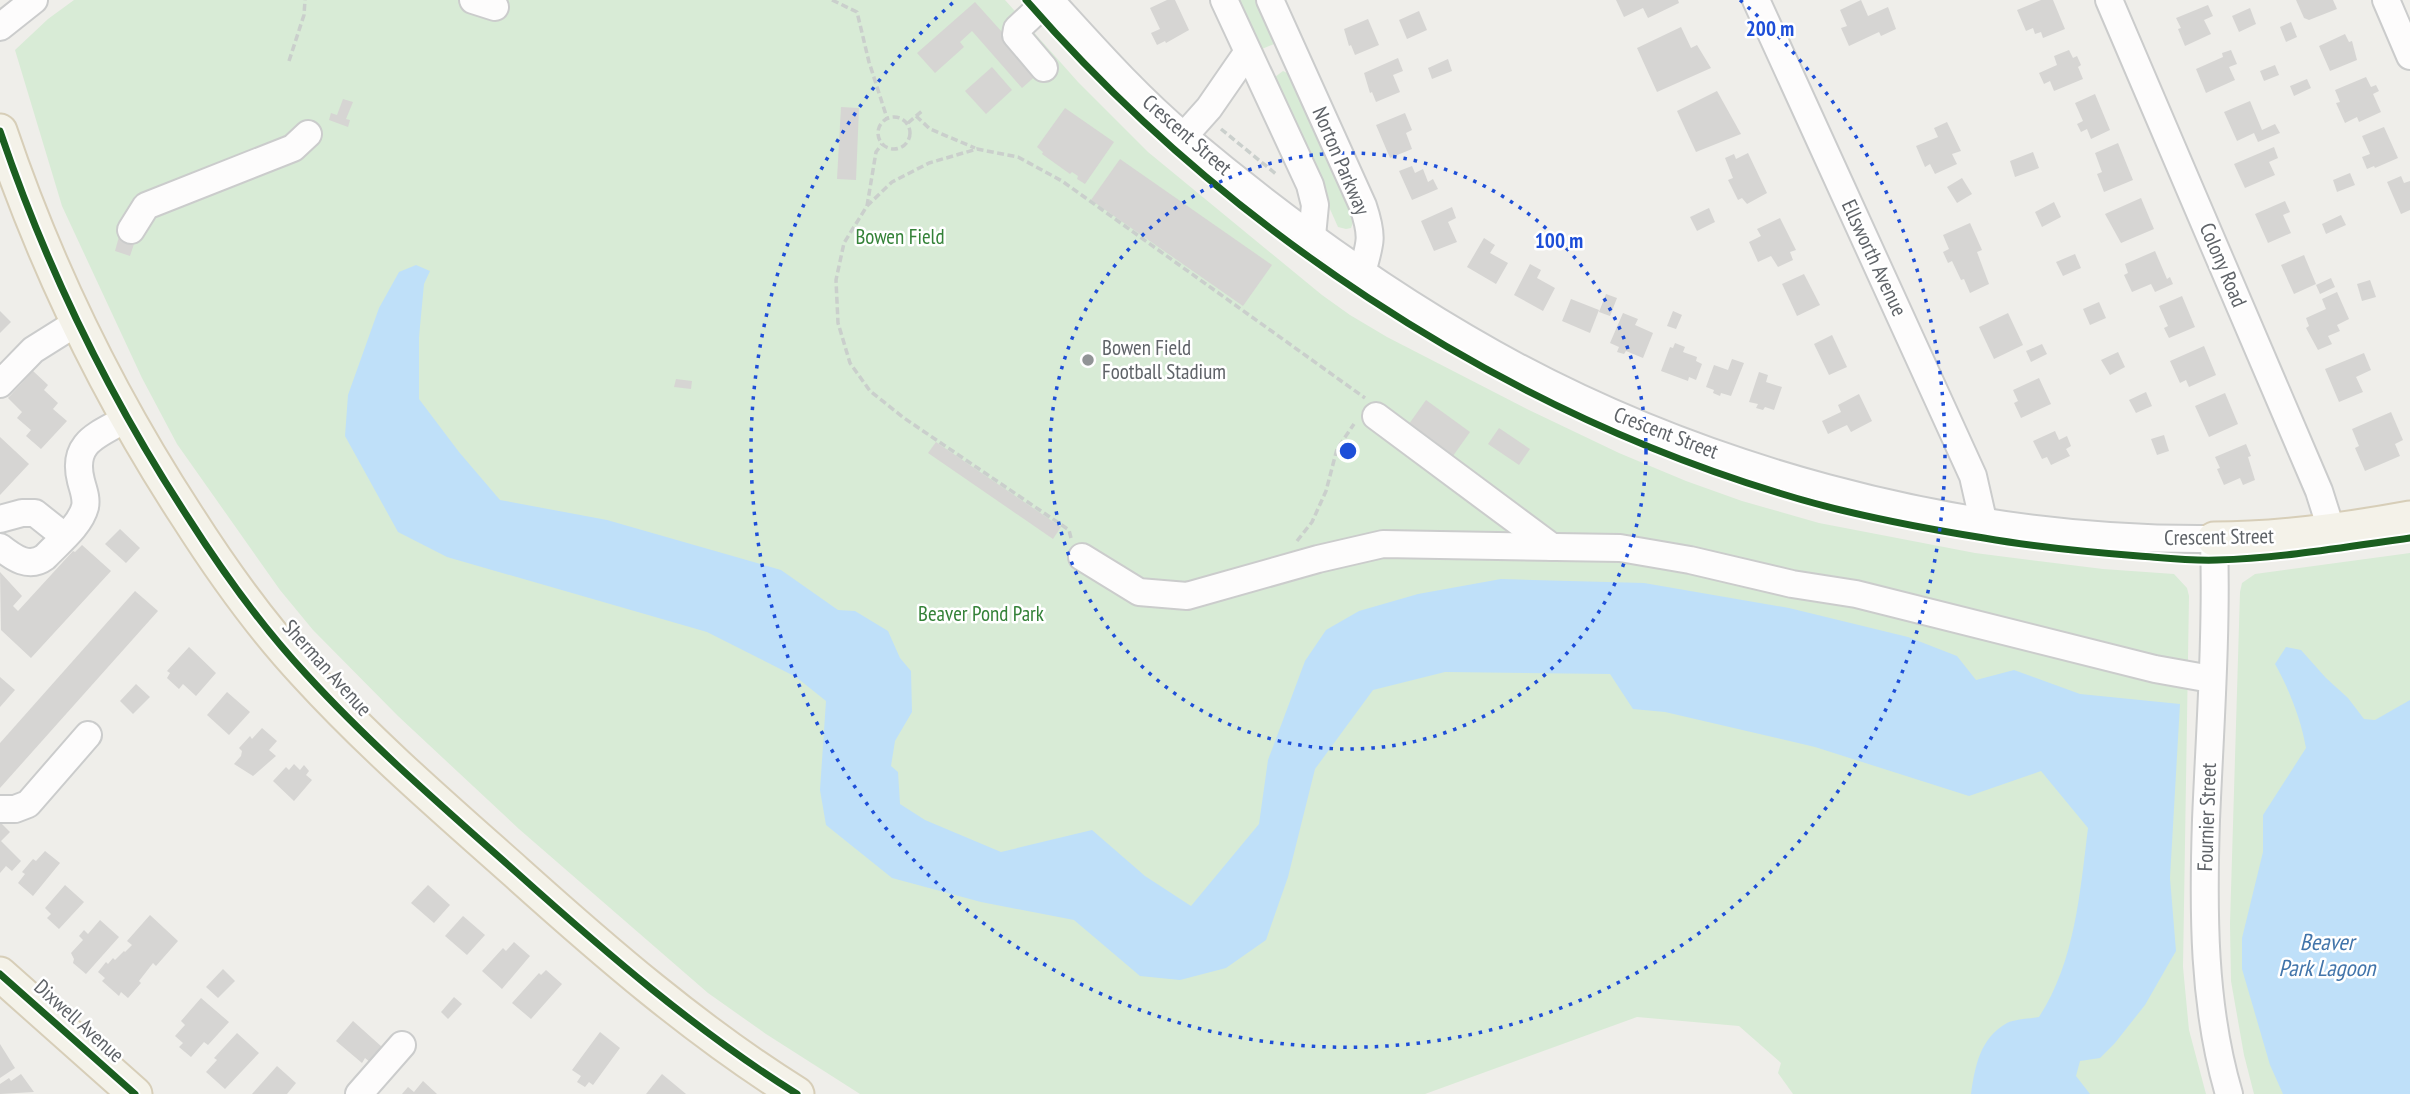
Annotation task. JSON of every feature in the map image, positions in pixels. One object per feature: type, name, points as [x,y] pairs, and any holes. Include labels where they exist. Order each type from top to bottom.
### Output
[{"type":"main road","name":"Sherman Avenue","points":[[0,131],[37,232],[76,323],[126,419],[199,534],[239,591],[304,673],[363,734],[560,912],[656,992],[753,1083],[797,1094]]},
{"type":"main road","name":"Crescent Street","points":[[2214,539],[2255,539],[2332,532],[2410,518]]},
{"type":"main road","name":"Dixwell Avenue","points":[[0,974],[135,1094]]},
{"type":"street","points":[[0,27],[34,0]]},
{"type":"street","points":[[1044,68],[1016,35],[1017,29],[1049,0]]},
{"type":"street","name":"Crescent Street","points":[[1049,0],[1144,99],[1184,136],[1312,236],[1362,272],[1466,339],[1628,420],[1731,458],[1864,498],[1945,515],[2068,531],[2161,539],[2214,539]]},
{"type":"street","name":"Norton Parkway","points":[[1224,0],[1310,185],[1315,205],[1312,236]]},
{"type":"street","name":"Norton Parkway","points":[[1270,0],[1363,206],[1370,227],[1371,243],[1362,272]]},
{"type":"street","name":"Ellsworth Avenue","points":[[1756,0],[1973,476],[1983,520]]},
{"type":"street","name":"Colony Road","points":[[2109,0],[2319,491],[2332,532]]},
{"type":"street","points":[[2386,0],[2410,56]]},
{"type":"street","points":[[1184,136],[1251,62],[1294,53]]},
{"type":"street","points":[[131,230],[146,206],[293,148],[308,134]]},
{"type":"street","points":[[0,384],[33,351],[76,323]]},
{"type":"street","points":[[1373,410],[1552,547]]},
{"type":"street","points":[[0,547],[30,564],[38,562],[64,536],[80,519],[85,506],[77,461],[80,452],[86,443],[126,419]]},
{"type":"street","points":[[0,519],[22,513],[35,513],[64,536]]},
{"type":"street","name":"Fournier Street","points":[[2214,539],[2205,915],[2218,1047],[2229,1094]]},
{"type":"street","points":[[1082,557],[1139,592],[1187,596],[1318,559],[1383,544],[1620,548],[1690,560],[1793,584],[1856,594],[2155,669],[2211,679]]},
{"type":"street","points":[[0,808],[15,808],[28,804],[88,735]]},
{"type":"street","points":[[359,1094],[402,1045]]},
{"type":"path","points":[[289,61],[307,0]]},
{"type":"path","points":[[832,0],[857,12],[887,118]]},
{"type":"path","points":[[908,123],[922,111]]},
{"type":"path","points":[[916,116],[930,130],[977,149],[1018,158],[1062,181],[1363,394],[1373,410],[1337,449],[1326,491],[1312,522],[1286,554],[1276,572]]},
{"type":"path","points":[[898,117],[908,123],[911,135],[905,145],[893,149],[882,144],[879,127],[887,118],[898,117]]},
{"type":"path","points":[[1217,125],[1276,174]]},
{"type":"path","points":[[867,205],[876,152],[882,144]]},
{"type":"path","points":[[977,149],[929,163],[892,183],[867,205],[844,243],[836,280],[838,323],[850,363],[870,391],[904,418],[1069,530],[1072,547],[1082,557]]},
{"type":"green space","name":"Beaver Pond Park","points":[[74,0],[1005,0],[1078,82],[1148,152],[1322,295],[1387,337],[1529,410],[1686,481],[1742,501],[1819,523],[1975,553],[2103,569],[2174,574],[2187,588],[2189,596],[2183,967],[2189,1030],[2206,1094],[1793,1094],[1778,1073],[1781,1063],[1739,1026],[1637,1017],[1425,1094],[860,1094],[708,993],[519,829],[398,716],[313,630],[280,590],[177,444],[142,378],[62,206],[15,50],[48,19]]},
{"type":"green space","points":[[1237,0],[1259,0],[1275,37],[1274,44],[1262,49],[1257,46]]},
{"type":"green space","points":[[1283,71],[1291,75],[1355,217],[1351,228],[1338,227],[1274,84],[1275,77]]},
{"type":"green space","name":"Beaver Park Lagoon","points":[[2410,553],[2410,1094],[2254,1094],[2231,981],[2230,924],[2242,583],[2255,574]]},
{"type":"water","points":[[416,265],[430,271],[424,284],[419,337],[419,399],[500,500],[607,520],[781,570],[838,610],[855,611],[888,631],[900,658],[911,671],[912,712],[895,741],[891,766],[898,772],[900,804],[925,820],[1001,852],[1092,830],[1145,876],[1191,906],[1259,824],[1268,760],[1305,661],[1326,630],[1359,611],[1418,594],[1501,579],[1644,583],[1789,608],[1908,637],[1957,656],[1976,680],[2014,670],[2080,694],[2180,704],[2170,878],[2176,951],[2145,1005],[2115,1043],[2100,1058],[2080,1061],[2076,1076],[2090,1094],[1971,1094],[1980,1054],[1991,1036],[2007,1023],[2039,1017],[2061,973],[2074,926],[2088,828],[2041,771],[1969,796],[1815,747],[1665,712],[1633,709],[1610,674],[1445,672],[1373,690],[1315,769],[1288,877],[1266,940],[1226,968],[1180,980],[1140,976],[1074,920],[981,902],[892,878],[826,825],[820,790],[826,701],[796,677],[707,632],[447,557],[398,532],[345,436],[348,395],[379,308],[399,272]]},
{"type":"water","name":"Beaver Park Lagoon","points":[[2286,647],[2301,650],[2348,698],[2364,719],[2375,720],[2410,700],[2410,1094],[2283,1094],[2270,1065],[2242,969],[2242,938],[2263,852],[2263,815],[2306,748],[2294,704],[2275,664]]},
{"type":"building","points":[[1167,0],[1175,0],[1189,30],[1157,45],[1151,33],[1160,29],[1150,8]]},
{"type":"building","points":[[1616,0],[1678,0],[1679,3],[1648,18],[1643,8],[1624,17]]},
{"type":"building","points":[[1861,0],[1868,16],[1888,7],[1896,29],[1881,36],[1879,32],[1849,46],[1841,28],[1847,26],[1840,10]]},
{"type":"building","points":[[2041,0],[2053,0],[2065,29],[2043,38],[2041,32],[2035,34],[2033,28],[2026,31],[2017,10]]},
{"type":"building","points":[[2296,0],[2333,0],[2337,9],[2309,20],[2304,18]]},
{"type":"building","points":[[975,2],[1039,73],[1022,88],[972,31],[960,42],[964,47],[935,73],[917,53]]},
{"type":"building","points":[[2208,5],[2213,16],[2204,20],[2211,34],[2185,46],[2176,18]]},
{"type":"building","points":[[2250,8],[2256,24],[2239,32],[2232,16]]},
{"type":"building","points":[[1419,11],[1427,30],[1407,39],[1399,20]]},
{"type":"building","points":[[1368,19],[1379,45],[1355,55],[1344,29]]},
{"type":"building","points":[[2291,22],[2297,37],[2286,42],[2280,27]]},
{"type":"building","points":[[1681,27],[1691,48],[1697,45],[1711,68],[1657,92],[1637,48]]},
{"type":"building","points":[[2345,34],[2349,42],[2352,41],[2357,60],[2330,71],[2319,46]]},
{"type":"building","points":[[2069,50],[2073,58],[2077,56],[2083,79],[2054,91],[2050,81],[2044,84],[2039,73],[2057,65],[2054,56]]},
{"type":"building","points":[[2231,50],[2237,64],[2229,67],[2235,80],[2206,93],[2196,69],[2223,57],[2222,53]]},
{"type":"building","points":[[1398,58],[1403,71],[1393,75],[1400,92],[1376,102],[1372,92],[1370,93],[1364,73]]},
{"type":"building","points":[[1448,59],[1452,71],[1432,79],[1428,68]]},
{"type":"building","points":[[2275,65],[2279,75],[2264,81],[2260,71]]},
{"type":"building","points":[[992,67],[1012,90],[986,114],[965,91]]},
{"type":"building","points":[[2366,77],[2371,87],[2376,85],[2379,91],[2373,94],[2381,112],[2359,122],[2357,117],[2345,123],[2336,103],[2340,102],[2335,90]]},
{"type":"building","points":[[2307,79],[2311,88],[2294,96],[2290,86]]},
{"type":"building","points":[[1717,91],[1741,134],[1696,152],[1677,111]]},
{"type":"building","points":[[2095,94],[2110,130],[2091,139],[2087,129],[2081,132],[2077,124],[2083,121],[2075,103]]},
{"type":"building","points":[[343,99],[353,102],[346,119],[350,120],[348,127],[329,120],[331,113],[337,115]]},
{"type":"building","points":[[2250,101],[2262,130],[2275,124],[2280,133],[2258,142],[2254,133],[2237,141],[2224,112]]},
{"type":"building","points":[[841,107],[859,108],[856,180],[837,179]]},
{"type":"building","points":[[1065,108],[1114,142],[1085,184],[1077,179],[1078,176],[1072,172],[1070,174],[1042,154],[1037,147]]},
{"type":"building","points":[[1405,113],[1412,130],[1406,133],[1412,149],[1390,158],[1376,125]]},
{"type":"building","points":[[1947,122],[1961,151],[1952,154],[1957,164],[1935,174],[1930,164],[1925,167],[1916,146],[1938,137],[1934,128]]},
{"type":"building","points":[[2384,127],[2398,158],[2367,169],[2362,157],[2370,154],[2362,136]]},
{"type":"building","points":[[2118,143],[2133,180],[2104,192],[2097,174],[2102,172],[2095,153]]},
{"type":"building","points":[[2274,147],[2278,158],[2269,162],[2275,175],[2245,188],[2234,164]]},
{"type":"building","points":[[2033,152],[2039,168],[2015,177],[2010,161]]},
{"type":"building","points":[[1748,153],[1767,193],[1747,204],[1742,198],[1738,200],[1728,180],[1733,178],[1725,158],[1734,154],[1736,159]]},
{"type":"building","points":[[1120,159],[1272,265],[1243,306],[1091,200]]},
{"type":"building","points":[[1412,166],[1415,173],[1423,169],[1428,182],[1433,179],[1438,189],[1412,200],[1399,171]]},
{"type":"building","points":[[2350,173],[2355,185],[2337,192],[2333,180]]},
{"type":"building","points":[[2401,176],[2404,183],[2410,181],[2410,210],[2401,214],[2387,182]]},
{"type":"building","points":[[1962,178],[1972,194],[1957,203],[1947,187]]},
{"type":"building","points":[[2141,198],[2154,229],[2121,243],[2105,214]]},
{"type":"building","points":[[2285,201],[2290,212],[2283,215],[2291,233],[2268,243],[2255,214]]},
{"type":"building","points":[[2054,202],[2061,217],[2042,227],[2035,212]]},
{"type":"building","points":[[1452,207],[1456,218],[1448,222],[1457,242],[1434,251],[1421,221]]},
{"type":"building","points":[[1709,208],[1715,222],[1697,231],[1690,217]]},
{"type":"building","points":[[2341,215],[2346,225],[2326,234],[2322,224]]},
{"type":"building","points":[[1780,218],[1796,250],[1790,252],[1793,260],[1778,267],[1771,256],[1758,262],[1749,242],[1761,236],[1757,229]]},
{"type":"building","points":[[1970,223],[1982,250],[1977,252],[1989,284],[1970,293],[1952,261],[1948,263],[1943,252],[1949,249],[1943,235]]},
{"type":"building","points":[[120,233],[136,238],[130,256],[115,251]]},
{"type":"building","points":[[1484,238],[1495,245],[1490,253],[1508,263],[1496,284],[1467,267]]},
{"type":"building","points":[[2155,251],[2167,279],[2170,277],[2173,284],[2155,292],[2151,284],[2132,292],[2124,275],[2128,273],[2125,264]]},
{"type":"building","points":[[2075,254],[2081,268],[2063,276],[2056,262]]},
{"type":"building","points":[[2304,255],[2316,284],[2294,294],[2281,265]]},
{"type":"building","points":[[1530,264],[1541,270],[1537,278],[1555,288],[1543,311],[1514,295]]},
{"type":"building","points":[[1804,274],[1820,305],[1797,316],[1782,284]]},
{"type":"building","points":[[2331,278],[2335,287],[2320,294],[2316,285]]},
{"type":"building","points":[[2370,280],[2376,297],[2362,301],[2357,284]]},
{"type":"building","points":[[2337,292],[2349,319],[2337,325],[2340,331],[2328,336],[2332,344],[2318,350],[2306,328],[2309,326],[2306,318],[2326,309],[2322,299]]},
{"type":"building","points":[[1606,294],[1617,298],[1610,316],[1599,312]]},
{"type":"building","points":[[2182,296],[2195,327],[2169,338],[2164,328],[2168,326],[2159,306]]},
{"type":"building","points":[[1571,299],[1599,310],[1590,333],[1562,321]]},
{"type":"building","points":[[2099,302],[2106,318],[2090,325],[2083,309]]},
{"type":"building","points":[[0,311],[11,322],[0,333]]},
{"type":"building","points":[[1673,311],[1682,315],[1676,329],[1667,326]]},
{"type":"building","points":[[1623,313],[1638,319],[1635,325],[1653,333],[1643,358],[1626,351],[1624,354],[1617,352],[1619,347],[1610,343]]},
{"type":"building","points":[[2008,313],[2023,345],[1994,359],[1979,327]]},
{"type":"building","points":[[1832,335],[1847,367],[1829,375],[1814,344]]},
{"type":"building","points":[[1675,343],[1685,347],[1683,352],[1697,357],[1696,361],[1702,364],[1696,380],[1689,377],[1688,381],[1661,371],[1670,347],[1673,348]]},
{"type":"building","points":[[2042,344],[2047,354],[2031,362],[2026,351]]},
{"type":"building","points":[[2204,346],[2216,375],[2189,387],[2186,380],[2180,383],[2170,361]]},
{"type":"building","points":[[2118,352],[2125,367],[2110,375],[2101,360]]},
{"type":"building","points":[[2364,353],[2371,370],[2356,377],[2363,392],[2339,402],[2325,369]]},
{"type":"building","points":[[1732,359],[1744,363],[1731,396],[1713,393],[1714,390],[1706,387],[1714,365],[1728,370]]},
{"type":"building","points":[[33,371],[48,385],[44,390],[58,403],[53,409],[67,421],[41,449],[26,436],[31,430],[17,418],[22,412],[8,398]]},
{"type":"building","points":[[1759,372],[1768,375],[1766,382],[1782,387],[1774,410],[1756,408],[1758,404],[1749,402]]},
{"type":"building","points":[[2039,378],[2051,404],[2021,418],[2014,403],[2018,401],[2013,390]]},
{"type":"building","points":[[676,379],[692,381],[691,389],[674,387]]},
{"type":"building","points":[[2146,392],[2152,406],[2136,413],[2129,400]]},
{"type":"building","points":[[2225,393],[2238,424],[2209,437],[2195,406]]},
{"type":"building","points":[[1859,394],[1872,421],[1851,432],[1847,425],[1828,434],[1822,421],[1841,412],[1838,405]]},
{"type":"building","points":[[1426,400],[1470,432],[1448,463],[1404,431]]},
{"type":"building","points":[[2391,412],[2403,440],[2395,444],[2400,456],[2365,471],[2355,448],[2359,446],[2352,429]]},
{"type":"building","points":[[1499,428],[1530,449],[1519,465],[1488,444]]},
{"type":"building","points":[[2055,431],[2059,440],[2067,436],[2071,446],[2066,449],[2070,456],[2051,465],[2047,457],[2042,459],[2033,441]]},
{"type":"building","points":[[2164,435],[2169,451],[2157,455],[2151,439]]},
{"type":"building","points":[[0,437],[29,464],[0,495]]},
{"type":"building","points":[[936,442],[1061,527],[1053,539],[928,453]]},
{"type":"building","points":[[2246,444],[2255,480],[2243,485],[2240,478],[2224,485],[2215,457]]},
{"type":"building","points":[[120,529],[140,548],[126,563],[105,544]]},
{"type":"building","points":[[82,545],[111,571],[31,658],[1,630],[0,572],[22,596],[13,606],[18,611],[73,551]]},
{"type":"building","points":[[135,591],[158,611],[0,788],[0,743]]},
{"type":"building","points":[[189,647],[216,673],[196,696],[183,684],[179,689],[167,678],[170,673],[167,671]]},
{"type":"building","points":[[0,677],[15,690],[0,707]]},
{"type":"building","points":[[136,684],[150,697],[133,714],[120,701]]},
{"type":"building","points":[[227,692],[250,712],[229,735],[207,715]]},
{"type":"building","points":[[262,728],[277,741],[269,750],[276,756],[253,776],[234,764],[241,756],[242,751],[239,748]]},
{"type":"building","points":[[294,764],[300,770],[304,765],[309,771],[306,775],[312,780],[294,801],[273,781],[286,767],[289,770]]},
{"type":"building","points":[[0,822],[10,832],[1,841],[21,861],[12,871],[6,866],[0,873]]},
{"type":"building","points":[[45,851],[60,863],[33,896],[18,883],[25,874],[22,872],[33,859],[36,861]]},
{"type":"building","points":[[65,885],[84,902],[59,929],[47,918],[51,914],[45,908]]},
{"type":"building","points":[[428,885],[450,905],[434,923],[411,903]]},
{"type":"building","points":[[150,915],[178,941],[156,966],[153,963],[128,998],[121,992],[119,996],[102,981],[105,978],[98,972],[106,962],[108,964],[113,958],[115,960],[132,945],[127,941]]},
{"type":"building","points":[[463,916],[485,935],[467,955],[445,936]]},
{"type":"building","points":[[100,920],[119,937],[86,974],[73,963],[71,953],[83,940],[79,936],[84,930],[88,934]]},
{"type":"building","points":[[514,942],[530,956],[502,989],[482,971],[503,948],[506,951]]},
{"type":"building","points":[[223,969],[235,981],[218,998],[206,987]]},
{"type":"building","points":[[546,970],[562,984],[531,1019],[512,1003],[539,973],[541,975]]},
{"type":"building","points":[[454,997],[462,1004],[448,1019],[441,1012]]},
{"type":"building","points":[[201,998],[229,1022],[208,1045],[204,1042],[191,1057],[179,1047],[183,1043],[175,1036],[185,1025],[181,1021]]},
{"type":"building","points":[[353,1021],[382,1047],[370,1062],[365,1058],[362,1063],[336,1041]]},
{"type":"building","points":[[600,1032],[620,1048],[593,1085],[589,1082],[585,1087],[577,1082],[581,1076],[572,1070]]},
{"type":"building","points":[[237,1033],[259,1053],[225,1089],[206,1072],[217,1060],[214,1058]]},
{"type":"building","points":[[0,1044],[15,1068],[0,1078]]},
{"type":"building","points":[[277,1066],[296,1083],[287,1094],[252,1094]]},
{"type":"building","points":[[21,1074],[34,1092],[0,1094],[0,1084]]},
{"type":"building","points":[[662,1074],[686,1094],[646,1094]]},
{"type":"building","points":[[423,1081],[437,1094],[402,1094],[408,1087],[414,1092]]},
{"type":"cycle path","points":[[1026,0],[1103,82],[1186,159],[1275,231],[1368,298],[1466,358],[1568,411],[1673,456],[1804,501],[1855,514],[1958,534],[2061,549],[2217,560],[2289,555],[2410,538]]},
{"type":"cycle path","points":[[0,131],[38,232],[105,377],[200,537],[273,637],[382,751],[583,931],[687,1017],[797,1094]]},
{"type":"cycle path","points":[[0,974],[135,1094]]},
{"type":"place","name":"Bowen Field Football Stadium","points":[[1088,360]]},
{"type":"park label","name":"Bowen Field","points":[[900,237]]}]
